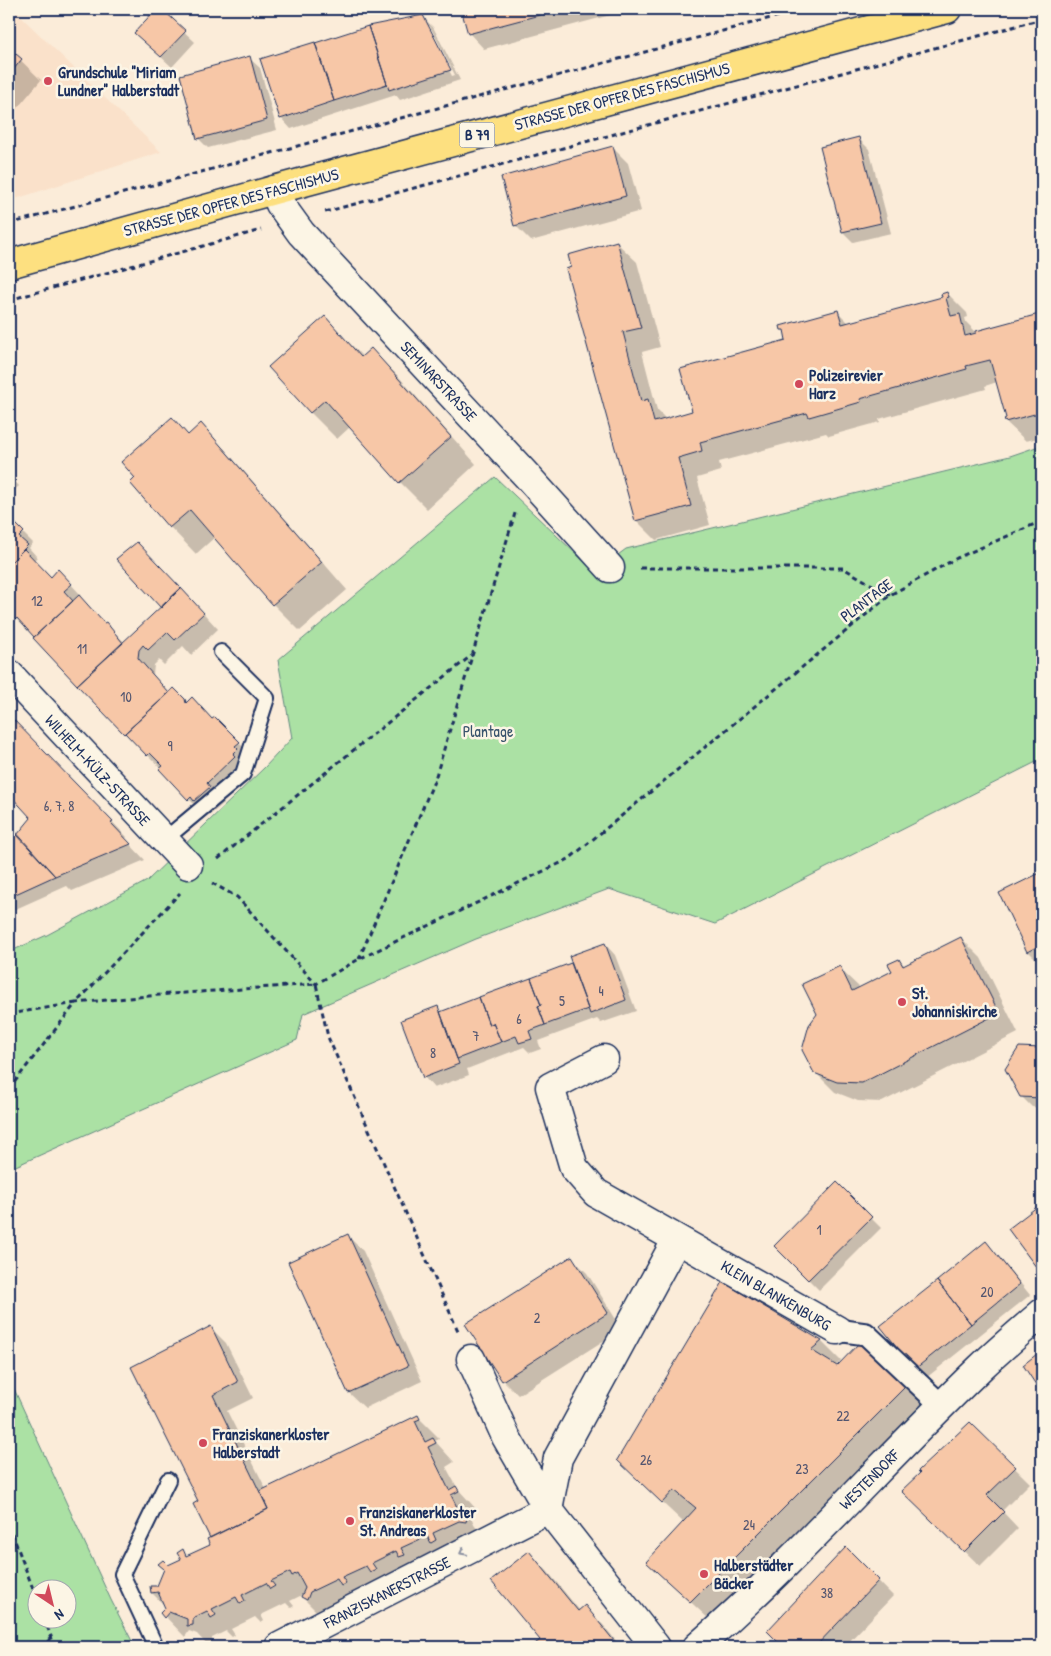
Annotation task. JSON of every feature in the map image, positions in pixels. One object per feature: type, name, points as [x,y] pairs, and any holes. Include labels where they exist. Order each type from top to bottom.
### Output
[{"type":"main road","name":"STRASSE DER OPFER DES FASCHISMUS","points":[[9,264],[274,190],[947,9]]},
{"type":"street","name":"SEMINARSTRASSE","points":[[274,190],[280,204],[307,240],[610,568]]},
{"type":"street","name":"WILHELM-KÜLZ-STRASSE","points":[[9,674],[193,870]]},
{"type":"street","name":"KLEIN BLANKENBURG","points":[[604,1060],[550,1087],[574,1168],[596,1193],[837,1330],[866,1334],[942,1406]]},
{"type":"street","points":[[548,1509],[558,1458],[677,1238]]},
{"type":"street","name":"WESTENDORF","points":[[697,1647],[783,1567],[982,1366],[1042,1313]]},
{"type":"street","points":[[470,1359],[506,1437],[548,1509],[656,1647]]},
{"type":"street","name":"FRANZISKANERSTRASSE","points":[[279,1647],[548,1509]]},
{"type":"lane","points":[[164,840],[243,774],[267,698],[221,652]]},
{"type":"lane","points":[[156,1647],[122,1574],[168,1480]]},
{"type":"path","points":[[9,224],[804,9]]},
{"type":"path","points":[[9,300],[292,221],[1042,19]]},
{"type":"path","points":[[359,959],[435,779],[527,476]]},
{"type":"path","name":"PLANTAGE","points":[[316,984],[359,959],[569,859],[890,595],[957,558],[1042,521]]},
{"type":"path","points":[[610,568],[843,568],[890,595]]},
{"type":"path","points":[[9,1089],[76,1004],[193,870],[472,655]]},
{"type":"path","points":[[193,870],[237,897],[316,984],[328,1037],[470,1359]]},
{"type":"path","points":[[9,1014],[76,1004],[170,994],[316,984]]},
{"type":"path","points":[[9,1525],[29,1578]]},
{"type":"path","points":[[47,1628],[55,1647]]},
{"type":"path","points":[[40,1647],[51,1640]]},
{"type":"shaded area","name":"Grundschule \"Miriam Lundner\" Halberstadt","points":[[9,9],[13,9],[161,152],[9,201]]},
{"type":"green space","name":"Plantage","points":[[1042,445],[1042,759],[715,924],[609,889],[476,939],[303,1014],[297,1040],[9,1169],[9,952],[47,935],[147,881],[265,767],[292,738],[278,660],[495,477],[595,572],[626,549],[1010,456]]},
{"type":"green space","points":[[9,1378],[111,1600],[135,1647],[9,1647]]},
{"type":"building","points":[[156,9],[162,9],[186,31],[161,57],[134,33]]},
{"type":"building","points":[[461,9],[562,9],[468,34]]},
{"type":"building","points":[[423,15],[451,70],[389,90],[368,26]]},
{"type":"building","points":[[368,26],[387,84],[334,101],[315,43]]},
{"type":"building","points":[[315,42],[334,101],[280,119],[260,59]]},
{"type":"building","points":[[9,48],[22,59],[9,75]]},
{"type":"building","points":[[250,56],[267,120],[197,139],[180,75]]},
{"type":"building","points":[[859,137],[881,223],[842,232],[820,147]]},
{"type":"building","points":[[613,146],[626,196],[514,226],[501,177]]},
{"type":"building","name":"Polizeirevier Harz","points":[[617,241],[641,328],[623,332],[641,401],[648,399],[654,422],[692,411],[680,369],[786,340],[784,330],[781,330],[780,326],[838,310],[842,324],[942,297],[941,294],[947,292],[949,297],[946,298],[951,316],[960,314],[965,336],[976,333],[976,331],[1039,314],[1042,334],[1042,412],[1005,422],[1004,419],[1006,418],[990,360],[966,366],[967,369],[860,399],[861,402],[809,417],[807,413],[700,442],[702,451],[678,458],[691,506],[635,521],[566,269],[571,267],[568,255]]},
{"type":"building","points":[[325,316],[361,357],[371,348],[451,437],[399,483],[325,400],[310,413],[268,367]]},
{"type":"building","points":[[172,417],[188,435],[201,423],[322,562],[272,605],[190,510],[169,528],[130,483],[135,478],[121,462]]},
{"type":"building","points":[[14,522],[24,532],[19,537],[28,545],[9,564],[9,526]]},
{"type":"building","points":[[137,542],[181,588],[161,608],[116,559]]},
{"type":"building","points":[[24,549],[51,577],[58,569],[72,584],[64,591],[73,601],[34,637],[17,618],[15,620],[9,613],[9,564]]},
{"type":"building","points":[[181,588],[204,613],[175,640],[167,632],[148,650],[143,645],[139,650],[138,658],[169,693],[124,734],[77,685]]},
{"type":"building","points":[[79,595],[104,623],[106,622],[123,643],[77,685],[33,638]]},
{"type":"building","points":[[174,688],[185,699],[186,703],[192,697],[212,719],[215,717],[240,742],[235,746],[238,749],[233,754],[235,756],[207,783],[210,787],[194,801],[191,797],[188,800],[159,769],[163,766],[150,753],[147,756],[125,733]]},
{"type":"building","points":[[9,715],[113,822],[111,823],[131,844],[55,876],[17,835],[31,818],[9,794]]},
{"type":"building","points":[[13,829],[55,876],[9,897],[9,831]]},
{"type":"building","points":[[1042,872],[1042,944],[1027,952],[999,893]]},
{"type":"building","name":"St. Johanniskirche","points":[[961,937],[999,1013],[862,1083],[837,1082],[814,1073],[802,1050],[809,1025],[817,1014],[802,984],[840,966],[852,991],[892,971],[888,964],[899,959],[903,966]]},
{"type":"building","points":[[605,943],[626,1000],[590,1014],[569,956]]},
{"type":"building","points":[[571,963],[588,1009],[545,1025],[538,1006],[541,1005],[531,978]]},
{"type":"building","points":[[531,978],[541,1005],[538,1006],[545,1025],[529,1031],[532,1039],[519,1043],[516,1036],[501,1042],[493,1023],[489,1025],[479,997]]},
{"type":"building","points":[[479,997],[489,1025],[493,1023],[501,1042],[457,1059],[440,1012]]},
{"type":"building","points":[[438,1006],[459,1064],[423,1078],[401,1020]]},
{"type":"building","points":[[1019,1047],[1042,1048],[1042,1098],[1020,1097],[1005,1069]]},
{"type":"building","points":[[837,1182],[872,1217],[808,1280],[774,1246]]},
{"type":"building","points":[[1042,1203],[1042,1269],[1039,1271],[1008,1229]]},
{"type":"building","points":[[348,1234],[408,1366],[348,1393],[288,1262]]},
{"type":"building","points":[[986,1241],[1020,1284],[971,1324],[937,1281]]},
{"type":"building","points":[[572,1256],[608,1313],[502,1381],[465,1324]]},
{"type":"building","points":[[937,1281],[971,1324],[915,1369],[880,1326]]},
{"type":"building","points":[[723,1282],[822,1341],[811,1350],[837,1366],[861,1341],[906,1386],[690,1602],[646,1562],[696,1508],[674,1490],[662,1503],[617,1460]]},
{"type":"building","name":"Franziskanerkloster Halberstadt","points":[[211,1326],[238,1382],[213,1395],[268,1509],[210,1538],[193,1504],[198,1501],[131,1367]]},
{"type":"building","points":[[1042,1350],[1042,1394],[1023,1365]]},
{"type":"building","name":"Franziskanerkloster St. Andreas","points":[[418,1415],[420,1419],[415,1421],[425,1442],[433,1438],[436,1443],[428,1447],[449,1490],[456,1486],[459,1491],[451,1495],[461,1515],[467,1517],[466,1522],[459,1521],[433,1533],[436,1540],[431,1543],[427,1536],[401,1548],[405,1555],[399,1557],[396,1551],[372,1563],[376,1569],[370,1572],[366,1566],[342,1577],[346,1583],[341,1586],[337,1579],[310,1592],[307,1600],[301,1597],[305,1588],[297,1573],[292,1576],[290,1572],[271,1581],[275,1586],[270,1589],[266,1583],[242,1595],[245,1601],[240,1604],[236,1597],[212,1609],[216,1615],[211,1618],[207,1611],[193,1618],[193,1625],[187,1626],[187,1619],[169,1612],[164,1618],[160,1613],[165,1608],[158,1592],[151,1593],[150,1586],[157,1586],[164,1569],[158,1564],[163,1560],[168,1565],[181,1559],[177,1553],[183,1549],[186,1556],[210,1545],[207,1539],[268,1509],[260,1491]]},
{"type":"building","points":[[970,1422],[1016,1467],[987,1495],[1004,1512],[964,1552],[901,1491],[920,1473],[918,1471]]},
{"type":"building","points":[[846,1547],[879,1580],[815,1647],[783,1647],[767,1631]]},
{"type":"building","points":[[529,1551],[578,1611],[585,1605],[619,1647],[531,1647],[540,1640],[491,1581]]},
{"type":"place","name":"Grundschule \"Miriam Lundner\" Halberstadt","points":[[48,81]]},
{"type":"place","name":"Polizeirevier Harz","points":[[799,384]]},
{"type":"place","name":"St. Johanniskirche","points":[[902,1002]]},
{"type":"place","name":"Franziskanerkloster Halberstadt","points":[[203,1443]]},
{"type":"place","name":"Franziskanerkloster St. Andreas","points":[[350,1521]]},
{"type":"place","name":"Halberstädter Bäcker","points":[[704,1574]]}]
